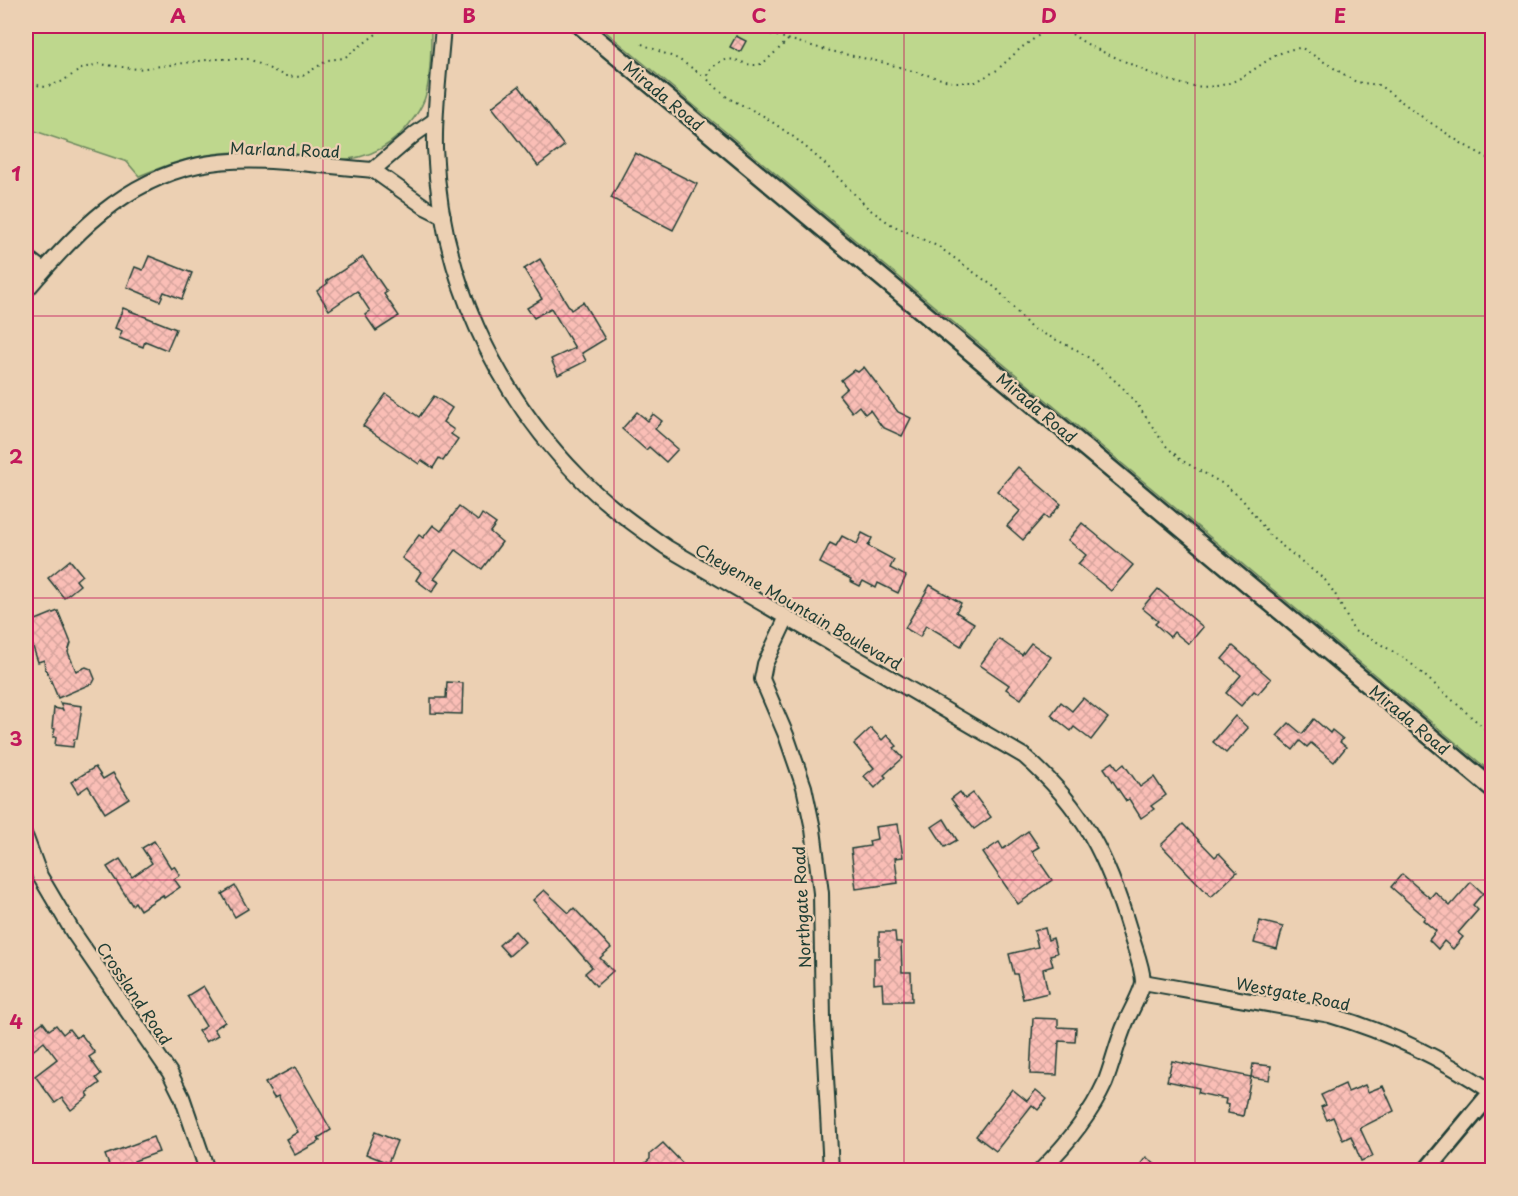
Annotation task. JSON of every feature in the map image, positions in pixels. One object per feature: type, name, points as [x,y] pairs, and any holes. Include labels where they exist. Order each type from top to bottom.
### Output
[{"type":"street","name":"Cheyenne Mountain Boulevard","points":[[443,26],[435,120],[435,149],[443,216],[451,255],[463,298],[497,372],[543,437],[582,481],[636,526],[689,562],[1007,745],[1024,756],[1055,784],[1084,822],[1107,864],[1121,902],[1143,982]]},
{"type":"street","name":"Mirada Road","points":[[581,26],[1492,788]]},
{"type":"street","points":[[435,120],[373,170],[425,207],[443,216]]},
{"type":"street","name":"Marland Road","points":[[26,291],[74,236],[117,200],[147,182],[173,172],[200,165],[256,161],[373,170]]},
{"type":"street","points":[[26,257],[43,270]]},
{"type":"street","name":"Northgate Road","points":[[786,619],[765,664],[762,679],[786,735],[804,788],[818,865],[825,1086],[831,1170]]},
{"type":"street","name":"Crossland Road","points":[[26,838],[40,876],[73,932],[170,1073],[182,1097],[207,1170]]},
{"type":"street","points":[[1041,1170],[1064,1146],[1095,1102],[1105,1083],[1125,1024],[1143,982]]},
{"type":"street","name":"Westgate Road","points":[[1143,982],[1330,1015],[1353,1022],[1407,1043],[1472,1078],[1492,1092]]},
{"type":"street","points":[[1427,1170],[1492,1092]]},
{"type":"path","points":[[26,82],[45,87],[61,82],[83,68],[99,64],[138,69],[215,59],[249,59],[285,76],[301,77],[328,60],[344,58],[387,26]]},
{"type":"path","points":[[741,26],[952,82],[976,82],[997,69],[1020,48],[1052,26]]},
{"type":"path","points":[[1063,26],[1077,39],[1091,47],[1165,80],[1194,86],[1217,86],[1233,82],[1284,51],[1302,48],[1356,82],[1379,85],[1464,145],[1492,160]]},
{"type":"path","points":[[707,75],[723,59],[763,63],[788,40]]},
{"type":"path","points":[[642,44],[678,59],[701,74],[707,75]]},
{"type":"path","points":[[707,75],[711,84],[728,98],[762,115],[824,162],[869,209],[900,229],[939,247],[997,289],[1030,327],[1092,360],[1123,388],[1165,445],[1181,460],[1225,485],[1242,499],[1270,537],[1325,580],[1354,631],[1367,636],[1412,664],[1492,735]]},
{"type":"green space","points":[[26,26],[431,26],[429,77],[424,101],[407,128],[381,149],[360,157],[337,160],[227,152],[189,159],[139,176],[127,162],[26,128]]},
{"type":"green space","points":[[599,26],[1492,26],[1492,773]]},
{"type":"building","points":[[736,36],[746,41],[740,52],[730,47]]},
{"type":"building","points":[[519,86],[564,146],[538,166],[492,107]]},
{"type":"building","points":[[635,153],[697,184],[673,230],[611,198]]},
{"type":"building","points":[[149,256],[192,273],[182,299],[164,292],[160,301],[127,287],[135,267],[143,270]]},
{"type":"building","points":[[363,257],[387,292],[384,294],[399,316],[376,331],[365,315],[370,311],[357,291],[329,310],[317,291],[328,283],[326,281]]},
{"type":"building","points":[[540,259],[571,310],[583,302],[605,339],[582,353],[586,361],[558,375],[551,359],[575,348],[551,308],[534,318],[527,308],[542,299],[524,269]]},
{"type":"building","points":[[123,308],[176,329],[167,350],[145,341],[143,347],[119,338],[122,331],[115,328]]},
{"type":"building","points":[[864,367],[898,412],[911,418],[902,436],[882,427],[870,410],[865,414],[859,406],[852,412],[839,395],[847,388],[841,380],[854,370],[858,372]]},
{"type":"building","points":[[386,394],[419,417],[434,396],[452,408],[443,422],[454,430],[451,434],[458,439],[443,461],[439,458],[433,468],[421,460],[419,464],[363,426]]},
{"type":"building","points":[[637,412],[648,421],[653,414],[662,421],[655,429],[678,449],[666,462],[649,447],[646,450],[622,429]]},
{"type":"building","points":[[1018,467],[1061,504],[1048,519],[1044,516],[1023,540],[1007,526],[1020,511],[997,491]]},
{"type":"building","points":[[459,507],[478,521],[482,514],[496,524],[490,532],[502,542],[482,569],[456,550],[434,579],[439,582],[432,592],[416,580],[421,572],[402,558],[419,535],[423,538],[433,525],[441,531]]},
{"type":"building","points":[[1082,523],[1133,565],[1111,591],[1078,564],[1086,555],[1068,540]]},
{"type":"building","points":[[862,533],[872,538],[868,546],[894,560],[890,568],[906,576],[898,593],[878,583],[876,588],[863,581],[860,586],[820,563],[830,543],[836,546],[842,536],[857,544]]},
{"type":"building","points":[[70,560],[82,575],[76,580],[80,585],[64,598],[48,578]]},
{"type":"building","points":[[930,585],[961,603],[956,612],[974,623],[961,646],[926,625],[920,637],[905,628]]},
{"type":"building","points":[[1158,589],[1203,627],[1189,644],[1174,632],[1170,637],[1155,624],[1158,621],[1142,608]]},
{"type":"building","points":[[58,611],[71,643],[68,652],[76,671],[86,667],[91,669],[95,679],[93,683],[58,698],[45,669],[44,660],[38,662],[30,638],[27,637],[26,624]]},
{"type":"building","points":[[999,639],[1022,655],[1031,643],[1051,657],[1021,699],[1006,689],[1009,685],[980,665]]},
{"type":"building","points":[[1233,646],[1271,679],[1258,694],[1254,691],[1241,706],[1226,693],[1241,675],[1222,659]]},
{"type":"building","points":[[447,682],[463,683],[462,714],[431,713],[431,698],[446,698]]},
{"type":"building","points":[[1083,698],[1108,718],[1091,740],[1074,727],[1071,731],[1051,715],[1061,702],[1072,711]]},
{"type":"building","points":[[60,703],[82,706],[77,739],[74,739],[73,747],[55,745],[56,737],[53,737],[55,729],[52,728],[54,708],[63,710]]},
{"type":"building","points":[[1235,716],[1248,728],[1226,753],[1213,742]]},
{"type":"building","points":[[1314,719],[1330,733],[1332,730],[1343,739],[1340,742],[1346,747],[1334,762],[1311,743],[1307,747],[1300,741],[1293,750],[1277,736],[1289,723],[1302,734]]},
{"type":"building","points":[[871,728],[882,740],[887,735],[897,746],[894,748],[903,758],[884,775],[886,777],[875,788],[864,776],[874,768],[854,744]]},
{"type":"building","points":[[1113,762],[1118,769],[1124,764],[1140,787],[1154,777],[1166,795],[1151,806],[1154,809],[1141,818],[1129,799],[1126,801],[1104,768]]},
{"type":"building","points":[[95,767],[103,779],[113,773],[129,798],[105,813],[88,786],[78,793],[71,782]]},
{"type":"building","points":[[960,792],[965,799],[973,793],[991,817],[974,829],[951,799]]},
{"type":"building","points":[[944,819],[957,840],[945,847],[932,827]]},
{"type":"building","points":[[898,824],[903,857],[895,858],[898,883],[856,889],[851,849],[870,846],[869,841],[877,839],[875,827]]},
{"type":"building","points":[[1183,824],[1215,857],[1219,853],[1237,872],[1211,897],[1161,845]]},
{"type":"building","points":[[1028,831],[1039,847],[1032,851],[1052,880],[1018,904],[983,853],[999,842],[1003,849]]},
{"type":"building","points":[[154,841],[171,868],[174,866],[180,875],[174,879],[180,887],[140,910],[135,902],[132,905],[107,867],[120,859],[132,877],[152,863],[142,848]]},
{"type":"building","points":[[1402,874],[1430,898],[1435,892],[1450,906],[1471,882],[1483,893],[1473,905],[1478,910],[1458,933],[1463,937],[1453,949],[1444,941],[1438,949],[1429,940],[1436,931],[1423,920],[1425,917],[1391,887]]},
{"type":"building","points":[[235,886],[248,909],[235,917],[222,894]]},
{"type":"building","points":[[544,890],[569,913],[574,908],[611,948],[600,958],[613,971],[596,986],[585,973],[592,967],[533,900]]},
{"type":"building","points":[[1260,921],[1283,927],[1277,949],[1254,943]]},
{"type":"building","points":[[1045,928],[1048,940],[1053,938],[1057,953],[1050,955],[1053,966],[1043,969],[1048,993],[1023,999],[1009,954],[1038,947],[1034,931]]},
{"type":"building","points":[[515,931],[525,942],[509,956],[499,945]]},
{"type":"building","points":[[879,932],[895,932],[896,942],[901,942],[902,972],[911,972],[912,1001],[883,1001],[882,983],[874,984],[874,958],[879,958]]},
{"type":"building","points":[[203,986],[225,1022],[214,1029],[218,1035],[206,1042],[198,1031],[206,1026],[187,996]]},
{"type":"building","points":[[1033,1018],[1058,1019],[1058,1027],[1076,1028],[1075,1042],[1059,1041],[1057,1075],[1030,1074]]},
{"type":"building","points":[[43,1022],[49,1030],[56,1025],[63,1034],[69,1029],[76,1038],[81,1034],[95,1053],[89,1057],[101,1074],[96,1078],[100,1083],[87,1093],[89,1096],[71,1110],[62,1098],[55,1103],[35,1076],[57,1059],[44,1042],[26,1056],[26,1035]]},
{"type":"building","points":[[1172,1061],[1251,1077],[1243,1116],[1228,1113],[1229,1105],[1225,1104],[1226,1099],[1198,1093],[1199,1088],[1167,1081]]},
{"type":"building","points":[[1253,1064],[1271,1066],[1269,1080],[1251,1077]]},
{"type":"building","points":[[295,1067],[331,1130],[318,1138],[320,1141],[295,1155],[286,1139],[298,1132],[278,1096],[274,1098],[265,1083]]},
{"type":"building","points":[[1345,1084],[1348,1092],[1365,1085],[1368,1092],[1383,1086],[1394,1111],[1360,1128],[1373,1156],[1361,1161],[1351,1136],[1343,1140],[1333,1117],[1327,1120],[1321,1107],[1326,1105],[1321,1095]]},
{"type":"building","points":[[1012,1089],[1027,1101],[1036,1090],[1047,1099],[1038,1110],[1032,1105],[996,1151],[976,1136]]},
{"type":"building","points":[[375,1132],[397,1141],[388,1163],[366,1154]]},
{"type":"building","points":[[153,1137],[159,1152],[134,1161],[137,1170],[111,1170],[105,1155]]},
{"type":"building","points":[[663,1143],[689,1170],[637,1170],[650,1159],[650,1154]]},
{"type":"building","points":[[1146,1157],[1162,1170],[1136,1170]]}]
